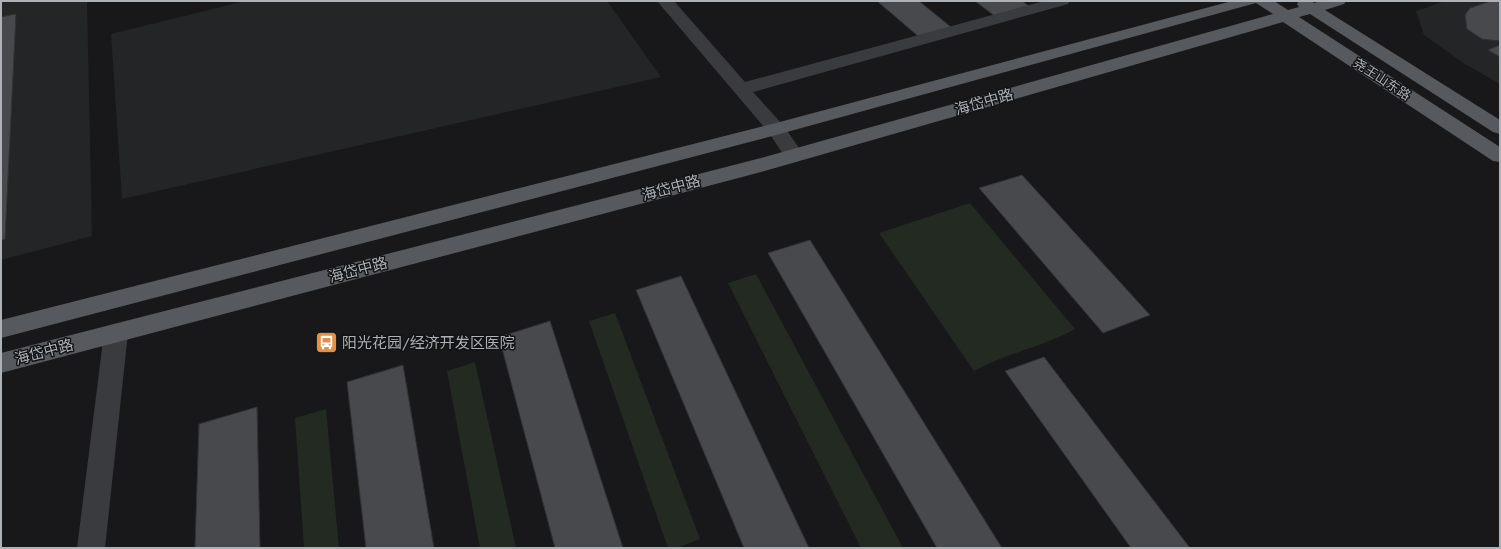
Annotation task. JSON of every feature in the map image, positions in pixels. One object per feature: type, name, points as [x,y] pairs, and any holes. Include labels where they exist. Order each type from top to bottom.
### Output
[{"type":"main road","name":"海岱中路","points":[[1,329],[776,129],[1250,1]]},
{"type":"main road","name":"尧王山东路","points":[[1264,1],[1500,156]]},
{"type":"main road","name":"海岱中路","points":[[1,363],[794,156],[1286,16],[1307,5],[1338,1]]},
{"type":"main road","name":"尧王山东路","points":[[1307,5],[1500,128]]},
{"type":"street","points":[[665,1],[776,129],[794,156]]},
{"type":"street","points":[[742,89],[1062,1]]},
{"type":"street","points":[[91,548],[116,333]]},
{"type":"shaded area","points":[[1,1],[87,1],[92,236],[1,260]]},
{"type":"shaded area","points":[[245,1],[607,1],[661,77],[122,199],[111,34]]},
{"type":"shaded area","points":[[1445,1],[1500,1],[1500,84],[1465,64],[1424,35],[1416,11]]},
{"type":"shaded area","points":[[970,203],[1075,329],[1050,341],[999,359],[974,371],[879,233]]},
{"type":"shaded area","points":[[756,274],[903,548],[861,548],[728,283]]},
{"type":"shaded area","points":[[615,313],[700,539],[677,548],[668,548],[589,321]]},
{"type":"shaded area","points":[[475,362],[516,548],[480,548],[447,371]]},
{"type":"shaded area","points":[[326,409],[339,548],[304,548],[295,418]]},
{"type":"building","points":[[877,1],[919,1],[957,32],[925,42]]},
{"type":"building","points":[[975,1],[1022,1],[1033,9],[1000,20]]},
{"type":"building","points":[[1491,1],[1500,1],[1500,41],[1482,39],[1467,29],[1465,15],[1470,8]]},
{"type":"building","points":[[16,14],[5,239],[1,240],[1,17]]},
{"type":"building","points":[[1500,45],[1500,57],[1488,50]]},
{"type":"building","points":[[1022,175],[1150,315],[1103,333],[979,188]]},
{"type":"building","points":[[810,240],[1002,548],[937,548],[768,253]]},
{"type":"building","points":[[681,276],[809,548],[744,548],[636,290]]},
{"type":"building","points":[[550,321],[623,548],[555,548],[499,337]]},
{"type":"building","points":[[1044,357],[1190,548],[1131,548],[1005,371]]},
{"type":"building","points":[[403,365],[434,548],[366,548],[347,382]]},
{"type":"building","points":[[257,407],[260,548],[195,548],[199,424]]},
{"type":"place","name":"阳光花园/经济开发区医院","points":[[326,343]]}]
